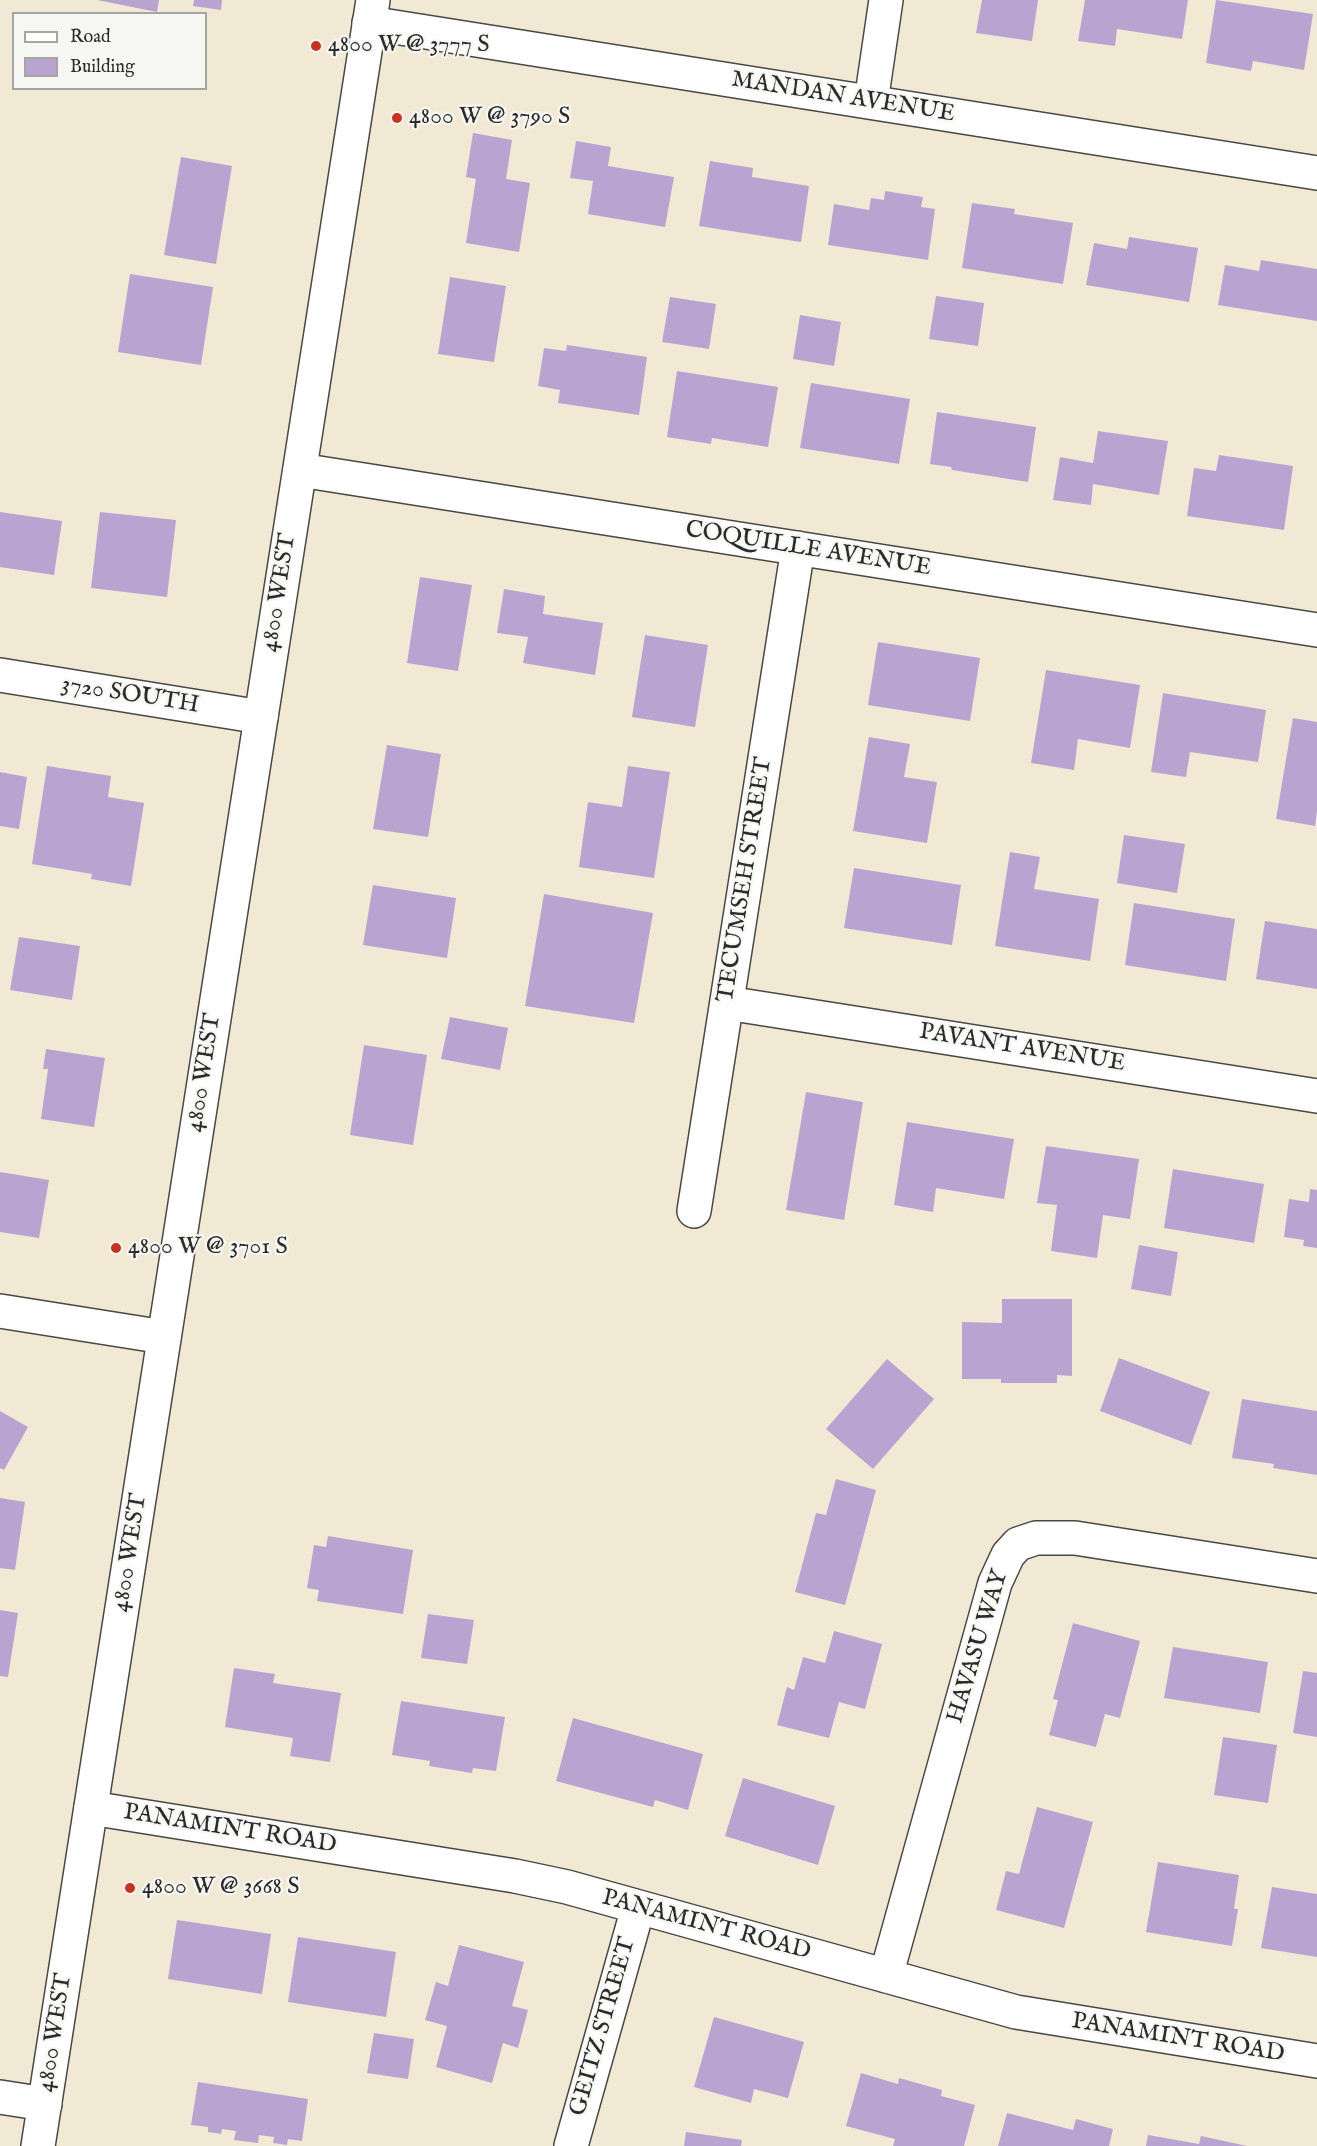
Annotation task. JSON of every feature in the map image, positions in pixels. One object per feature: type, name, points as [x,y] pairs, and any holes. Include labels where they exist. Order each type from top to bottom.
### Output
[{"type":"street","points":[[871,102],[886,0]]},
{"type":"street","name":"MANDAN AVENUE","points":[[371,11],[871,102],[1317,173]]},
{"type":"street","name":"4800 WEST","points":[[38,2146],[371,11]]},
{"type":"street","name":"COQUILLE AVENUE","points":[[300,470],[1317,630]]},
{"type":"street","name":"TECUMSEH STREET","points":[[694,1211],[798,548]]},
{"type":"street","name":"3720 SOUTH","points":[[0,675],[261,717]]},
{"type":"street","name":"PAVANT AVENUE","points":[[727,1003],[1317,1095]]},
{"type":"street","points":[[0,1311],[164,1337]]},
{"type":"street","name":"HAVASU WAY","points":[[886,1976],[995,1582],[1008,1555],[1018,1544],[1036,1538],[1075,1538],[1317,1576]]},
{"type":"street","name":"PANAMINT ROAD","points":[[91,1808],[515,1876],[567,1887],[1016,2012],[1317,2061]]},
{"type":"street","name":"GEITZ STREET","points":[[571,2146],[638,1908]]},
{"type":"street","points":[[0,2097],[45,2104]]},
{"type":"building","points":[[97,0],[159,0],[157,12]]},
{"type":"building","points":[[194,0],[222,0],[221,10],[193,6]]},
{"type":"building","points":[[982,0],[1038,0],[1032,41],[976,33]]},
{"type":"building","points":[[1085,0],[1188,0],[1182,39],[1117,29],[1115,46],[1078,41]]},
{"type":"building","points":[[1216,0],[1313,14],[1304,70],[1253,61],[1251,71],[1206,63]]},
{"type":"building","points":[[473,133],[512,140],[506,179],[530,183],[519,252],[466,243],[476,179],[466,177]]},
{"type":"building","points":[[576,141],[611,147],[608,166],[674,177],[665,227],[588,214],[593,181],[570,178]]},
{"type":"building","points":[[181,157],[232,166],[216,264],[164,255]]},
{"type":"building","points":[[710,161],[753,168],[752,177],[809,186],[801,242],[699,226]]},
{"type":"building","points":[[885,191],[923,197],[921,207],[935,209],[928,260],[828,245],[834,204],[869,210],[871,198],[884,200]]},
{"type":"building","points":[[972,203],[1015,209],[1014,214],[1073,223],[1063,284],[962,268]]},
{"type":"building","points":[[1129,237],[1198,248],[1189,302],[1086,285],[1094,243],[1127,249]]},
{"type":"building","points":[[1261,260],[1317,269],[1317,321],[1218,305],[1225,265],[1259,271]]},
{"type":"building","points":[[130,274],[213,287],[201,365],[118,352]]},
{"type":"building","points":[[450,277],[506,286],[494,362],[438,354]]},
{"type":"building","points":[[936,296],[984,303],[978,346],[929,339]]},
{"type":"building","points":[[670,297],[716,304],[709,349],[662,342]]},
{"type":"building","points":[[800,315],[841,322],[834,366],[793,359]]},
{"type":"building","points":[[567,345],[647,357],[639,415],[558,403],[560,390],[538,386],[544,348],[566,351]]},
{"type":"building","points":[[677,371],[778,387],[768,447],[712,438],[711,444],[667,437]]},
{"type":"building","points":[[811,383],[910,399],[899,464],[800,448]]},
{"type":"building","points":[[937,412],[1036,427],[1028,482],[952,470],[951,467],[930,464]]},
{"type":"building","points":[[1098,431],[1168,441],[1159,495],[1093,484],[1091,505],[1053,500],[1060,457],[1093,463]]},
{"type":"building","points":[[1219,455],[1293,466],[1284,530],[1187,516],[1194,468],[1216,471]]},
{"type":"building","points":[[0,512],[62,521],[54,575],[0,567]]},
{"type":"building","points":[[100,512],[176,520],[167,597],[91,588]]},
{"type":"building","points":[[420,577],[472,585],[458,671],[407,663]]},
{"type":"building","points":[[504,589],[545,596],[543,614],[603,623],[595,675],[523,663],[528,637],[497,633]]},
{"type":"building","points":[[645,635],[708,645],[695,727],[632,717]]},
{"type":"building","points":[[878,642],[980,658],[970,721],[868,705]]},
{"type":"building","points":[[1046,670],[1140,685],[1130,748],[1078,739],[1074,770],[1031,763]]},
{"type":"building","points":[[1163,693],[1266,710],[1258,762],[1190,752],[1186,777],[1151,772]]},
{"type":"building","points":[[1293,718],[1317,722],[1315,826],[1276,819]]},
{"type":"building","points":[[869,737],[910,744],[904,777],[937,782],[927,843],[853,831]]},
{"type":"building","points":[[387,745],[441,754],[428,837],[373,829]]},
{"type":"building","points":[[47,766],[111,776],[108,797],[144,803],[131,886],[91,879],[92,874],[32,864]]},
{"type":"building","points":[[628,766],[670,772],[654,878],[579,867],[588,802],[622,807]]},
{"type":"building","points":[[0,772],[27,777],[19,829],[0,826]]},
{"type":"building","points":[[1124,835],[1185,844],[1177,893],[1117,883]]},
{"type":"building","points":[[1010,852],[1040,857],[1034,889],[1099,899],[1090,961],[995,946]]},
{"type":"building","points":[[854,868],[961,885],[952,945],[844,928]]},
{"type":"building","points":[[373,885],[456,898],[447,958],[363,945]]},
{"type":"building","points":[[544,894],[653,913],[634,1023],[525,1006]]},
{"type":"building","points":[[1134,903],[1235,919],[1226,981],[1125,965]]},
{"type":"building","points":[[1265,921],[1317,929],[1317,989],[1256,979]]},
{"type":"building","points":[[19,937],[80,946],[72,1000],[10,990]]},
{"type":"building","points":[[450,1017],[508,1028],[500,1070],[441,1059]]},
{"type":"building","points":[[364,1045],[427,1055],[413,1145],[350,1135]]},
{"type":"building","points":[[46,1049],[105,1058],[94,1127],[41,1119],[48,1069],[43,1069]]},
{"type":"building","points":[[806,1092],[863,1102],[844,1220],[786,1210]]},
{"type":"building","points":[[907,1122],[1014,1139],[1004,1199],[936,1188],[933,1212],[894,1205]]},
{"type":"building","points":[[1046,1146],[1139,1159],[1130,1219],[1103,1215],[1097,1258],[1051,1251],[1057,1205],[1037,1203]]},
{"type":"building","points":[[1173,1169],[1264,1184],[1254,1243],[1164,1228]]},
{"type":"building","points":[[0,1172],[49,1180],[39,1238],[0,1232]]},
{"type":"building","points":[[1310,1189],[1317,1190],[1317,1248],[1303,1246],[1304,1240],[1284,1237],[1289,1199],[1309,1202]]},
{"type":"building","points":[[1139,1245],[1178,1252],[1171,1296],[1131,1289]]},
{"type":"building","points":[[1002,1299],[1072,1299],[1072,1376],[1057,1375],[1057,1383],[1001,1383],[1001,1379],[962,1379],[962,1322],[1002,1323]]},
{"type":"building","points":[[1119,1358],[1210,1392],[1191,1445],[1100,1411]]},
{"type":"building","points":[[887,1359],[934,1399],[873,1469],[826,1429]]},
{"type":"building","points":[[1242,1399],[1317,1411],[1317,1475],[1273,1468],[1274,1464],[1232,1458]]},
{"type":"building","points":[[0,1411],[28,1427],[4,1470],[0,1468]]},
{"type":"building","points":[[836,1479],[876,1490],[845,1605],[795,1592],[816,1513],[826,1515]]},
{"type":"building","points":[[0,1498],[25,1502],[15,1570],[0,1568]]},
{"type":"building","points":[[328,1536],[413,1550],[403,1614],[317,1601],[319,1590],[307,1588],[314,1545],[326,1547]]},
{"type":"building","points":[[0,1610],[18,1613],[8,1677],[0,1676]]},
{"type":"building","points":[[428,1614],[474,1620],[467,1664],[421,1658]]},
{"type":"building","points":[[1073,1623],[1140,1641],[1120,1718],[1105,1714],[1096,1747],[1049,1735],[1058,1700],[1053,1699]]},
{"type":"building","points":[[834,1631],[882,1644],[865,1709],[839,1702],[829,1738],[777,1725],[787,1687],[794,1690],[803,1657],[825,1663]]},
{"type":"building","points":[[1173,1647],[1268,1662],[1260,1713],[1164,1698]]},
{"type":"building","points":[[234,1668],[275,1674],[273,1683],[341,1693],[330,1762],[290,1756],[293,1738],[225,1727]]},
{"type":"building","points":[[1303,1671],[1317,1673],[1317,1737],[1293,1733]]},
{"type":"building","points":[[401,1701],[505,1717],[496,1771],[473,1768],[472,1773],[429,1766],[430,1761],[392,1755]]},
{"type":"building","points":[[573,1718],[703,1754],[688,1810],[655,1800],[653,1807],[556,1781]]},
{"type":"building","points":[[1223,1737],[1277,1745],[1268,1803],[1214,1795]]},
{"type":"building","points":[[743,1778],[835,1806],[818,1865],[725,1836]]},
{"type":"building","points":[[1037,1807],[1093,1822],[1064,1928],[996,1910],[1006,1871],[1019,1874]]},
{"type":"building","points":[[1158,1862],[1239,1875],[1234,1909],[1238,1909],[1232,1946],[1146,1932]]},
{"type":"building","points":[[1272,1887],[1317,1894],[1317,1957],[1261,1948]]},
{"type":"building","points":[[177,1920],[271,1934],[262,1994],[168,1979]]},
{"type":"building","points":[[298,1937],[396,1952],[386,2017],[288,2002]]},
{"type":"building","points":[[459,1945],[524,1962],[512,2006],[528,2010],[518,2048],[503,2043],[492,2083],[436,2067],[447,2026],[425,2020],[436,1982],[448,1986]]},
{"type":"building","points":[[714,2017],[804,2042],[788,2098],[754,2089],[751,2103],[694,2087]]},
{"type":"building","points":[[374,2033],[414,2039],[408,2079],[367,2073]]},
{"type":"building","points":[[861,2073],[898,2084],[899,2078],[942,2090],[941,2096],[975,2105],[964,2146],[893,2146],[895,2139],[846,2126]]},
{"type":"building","points":[[198,2082],[308,2099],[302,2141],[288,2139],[287,2145],[273,2143],[274,2137],[259,2135],[258,2143],[234,2140],[236,2131],[222,2129],[221,2134],[208,2132],[208,2127],[191,2125]]},
{"type":"building","points":[[1007,2113],[1073,2130],[1076,2119],[1113,2129],[1109,2146],[998,2146]]},
{"type":"building","points":[[686,2132],[742,2140],[741,2146],[684,2146]]},
{"type":"building","points":[[1148,2135],[1199,2144],[1201,2136],[1247,2146],[1146,2146]]},
{"type":"place","name":"4800 W @ 3777 S","points":[[316,46]]},
{"type":"place","name":"4800 W @ 3790 S","points":[[397,118]]},
{"type":"place","name":"4800 W @ 3701 S","points":[[116,1248]]},
{"type":"place","name":"4800 W @ 3668 S","points":[[130,1888]]}]
